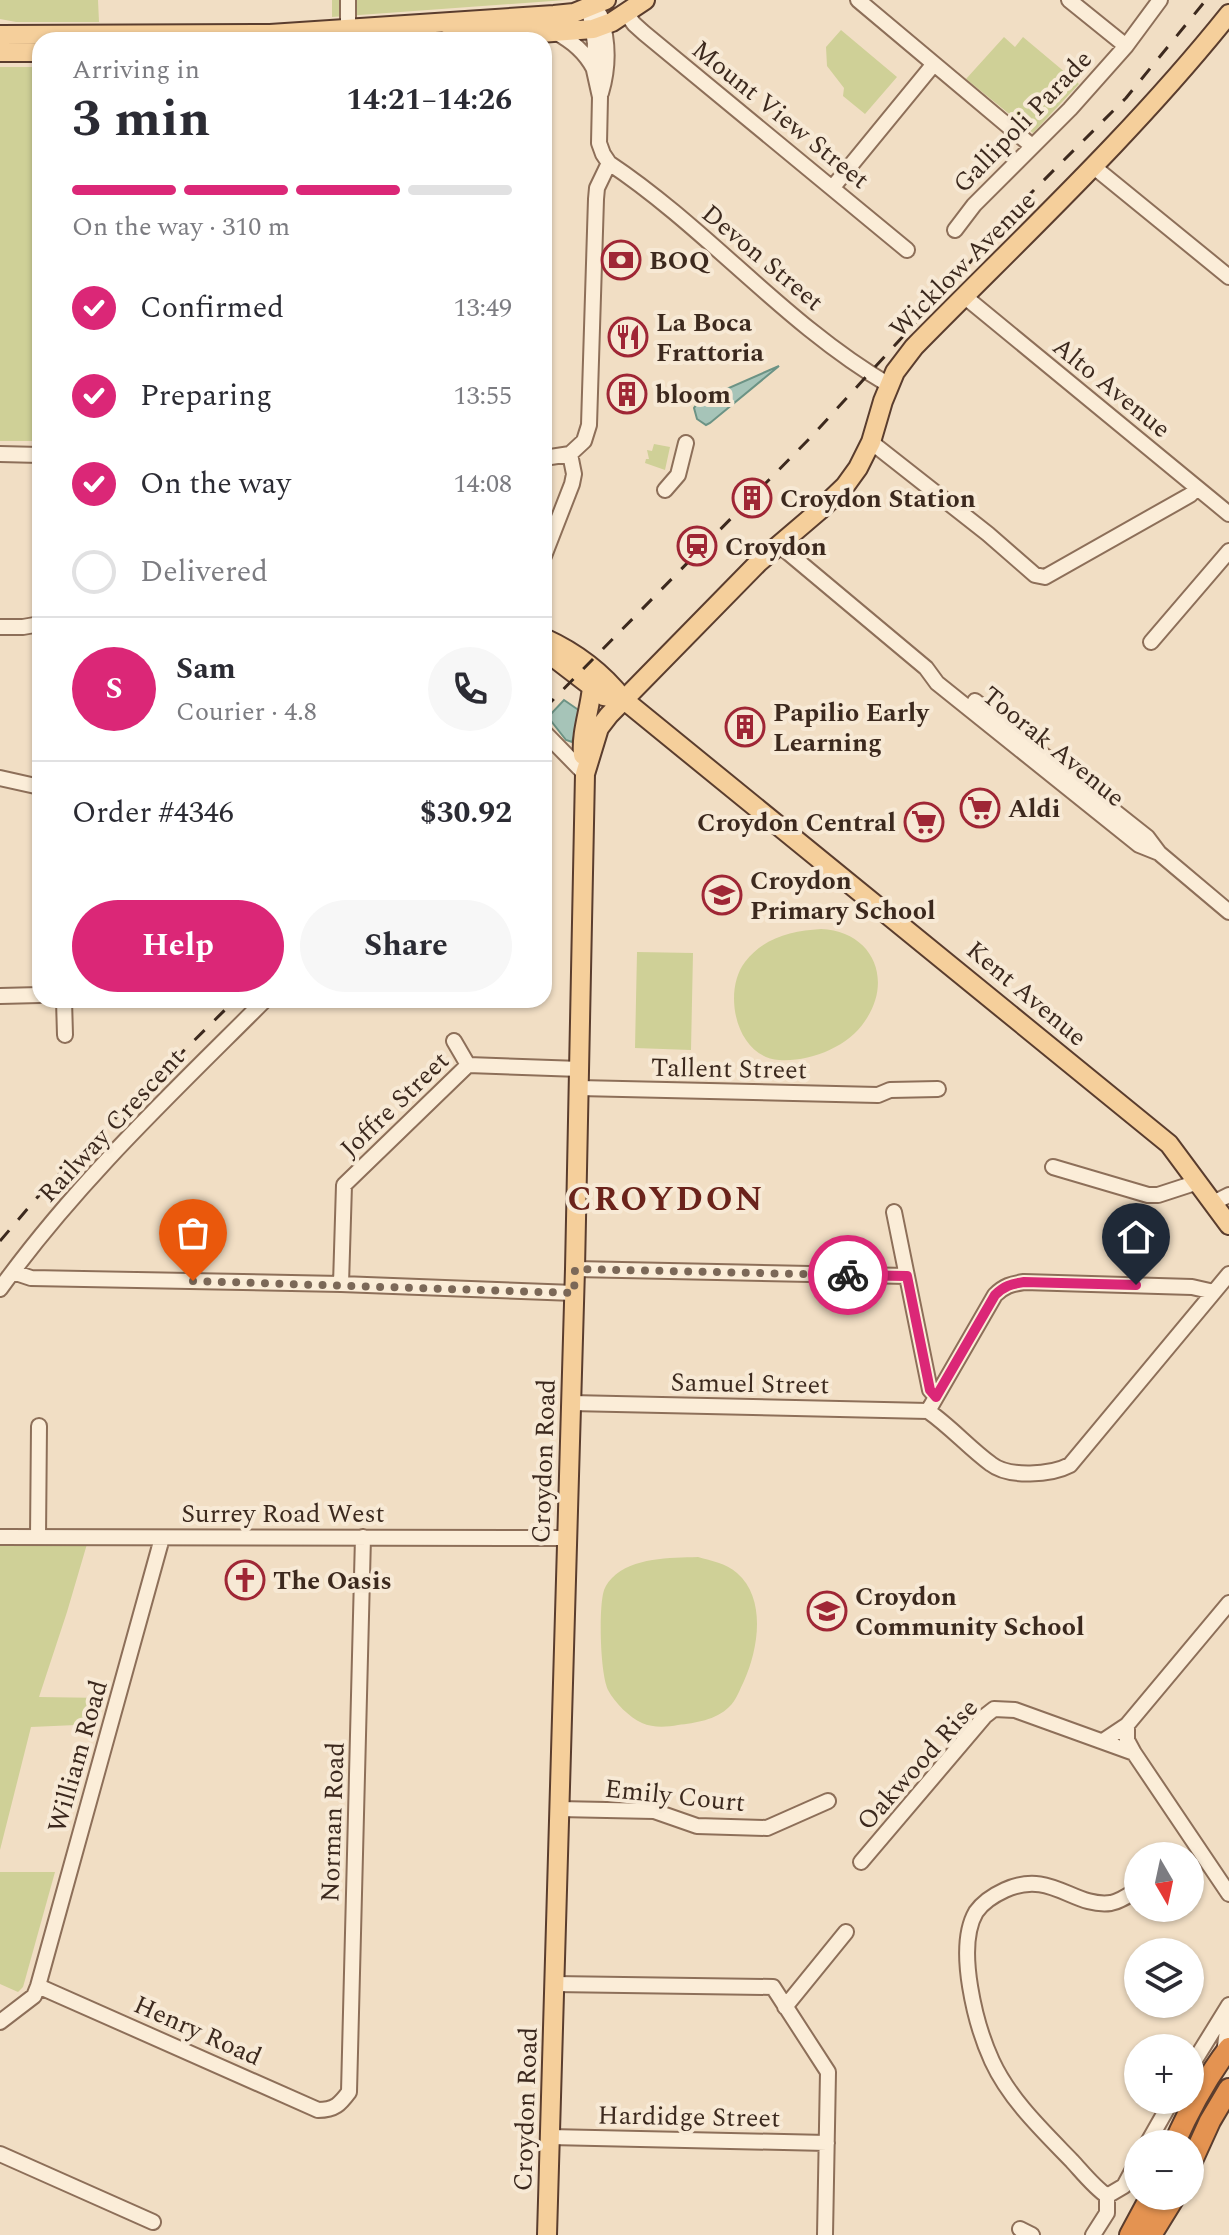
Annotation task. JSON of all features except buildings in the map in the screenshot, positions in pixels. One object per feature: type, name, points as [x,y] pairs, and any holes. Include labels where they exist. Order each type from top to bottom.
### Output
[{"type":"highway","points":[[1180,2130],[1227,2051]]},
{"type":"highway","points":[[1204,2134],[1229,2089]]},
{"type":"highway","points":[[1130,2235],[1143,2210]]},
{"type":"highway","points":[[1151,2235],[1166,2210]]},
{"type":"main road","points":[[482,32],[554,16],[598,28],[645,0]]},
{"type":"main road","points":[[371,32],[554,16],[574,13],[597,4]]},
{"type":"main road","name":"Wicklow Avenue","points":[[623,699],[758,563],[845,486],[871,442],[889,385],[914,347],[1164,93],[1229,14]]},
{"type":"main road","points":[[0,35],[32,35]]},
{"type":"main road","points":[[0,52],[32,52]]},
{"type":"main road","name":"Kent Avenue","points":[[552,642],[571,651],[608,681],[623,699],[1169,1144],[1198,1182],[1221,1199],[1229,1225]]},
{"type":"main road","name":"Kent Avenue","points":[[552,658],[604,696],[623,699]]},
{"type":"main road","points":[[585,774],[582,742],[592,687]]},
{"type":"main road","name":"Croydon Road","points":[[547,2235],[575,1269],[585,774],[599,728],[623,699]]},
{"type":"main road","points":[[1204,2143],[1229,2107]]},
{"type":"street","points":[[348,0],[348,32]]},
{"type":"street","points":[[858,0],[1032,146]]},
{"type":"street","points":[[1069,0],[1126,46]]},
{"type":"street","name":"Gallipoli Parade","points":[[955,230],[974,205],[1070,109],[1126,46],[1160,0]]},
{"type":"street","points":[[594,70],[597,4]]},
{"type":"street","name":"Mount View Street","points":[[626,13],[644,33],[907,250]]},
{"type":"street","points":[[552,457],[570,454],[584,441],[589,425],[596,199],[597,188],[609,163],[599,143],[600,97],[594,70],[587,56],[567,39],[554,16]]},
{"type":"street","points":[[598,28],[607,36],[607,73],[600,97]]},
{"type":"street","points":[[833,187],[933,65]]},
{"type":"street","name":"Devon Street","points":[[609,163],[813,330],[868,373],[889,385]]},
{"type":"street","points":[[1094,167],[1229,277]]},
{"type":"street","name":"Alto Avenue","points":[[964,296],[1229,514]]},
{"type":"street","points":[[871,442],[1035,575],[1045,577],[1190,495],[1197,488]]},
{"type":"street","points":[[665,490],[678,475],[686,443]]},
{"type":"street","points":[[0,454],[32,455]]},
{"type":"street","points":[[552,535],[572,484],[574,474],[570,454]]},
{"type":"street","name":"Toorak Avenue","points":[[779,545],[926,668],[940,674],[1135,827],[1159,853],[1229,912]]},
{"type":"street","points":[[1151,642],[1229,551]]},
{"type":"street","points":[[0,627],[32,625]]},
{"type":"street","points":[[23,627],[32,630]]},
{"type":"street","points":[[552,740],[585,774]]},
{"type":"street","points":[[0,778],[32,784]]},
{"type":"street","points":[[0,996],[32,995]]},
{"type":"street","points":[[64,1008],[65,1035]]},
{"type":"street","name":"Railway Crescent","points":[[0,1289],[70,1199],[139,1125],[257,1008]]},
{"type":"street","points":[[454,1041],[468,1065]]},
{"type":"street","name":"Joffre Street","points":[[341,1284],[344,1185],[468,1065],[580,1069]]},
{"type":"street","name":"Tallent Street","points":[[579,1088],[878,1095],[890,1090],[938,1089]]},
{"type":"street","points":[[1053,1167],[1148,1195],[1158,1195],[1198,1182]]},
{"type":"street","points":[[894,1212],[930,1390],[936,1397]]},
{"type":"street","points":[[575,1269],[907,1276]]},
{"type":"street","points":[[13,1272],[31,1278],[341,1284],[574,1293]]},
{"type":"street","points":[[1214,1292],[1192,1287],[1011,1284],[995,1295],[928,1411],[946,1423],[993,1466],[1033,1473],[1060,1470],[1070,1465],[1229,1274]]},
{"type":"street","name":"Samuel Street","points":[[571,1403],[928,1411]]},
{"type":"street","points":[[38,1537],[39,1426]]},
{"type":"street","name":"Surrey Road West","points":[[0,1537],[566,1538]]},
{"type":"street","name":"Norman Road","points":[[339,2106],[349,2092],[363,1537]]},
{"type":"street","name":"William Road","points":[[38,1986],[162,1538]]},
{"type":"street","points":[[1103,1741],[1127,1725],[1229,1603]]},
{"type":"street","name":"Oakwood Rise","points":[[861,1862],[994,1709],[1015,1710],[1103,1741]]},
{"type":"street","points":[[1127,1725],[1127,1740],[1187,1842]]},
{"type":"street","points":[[1103,1741],[1134,1753]]},
{"type":"street","name":"Emily Court","points":[[559,1809],[654,1811],[697,1826],[767,1828],[828,1801]]},
{"type":"street","points":[[1204,1865],[1229,1894]]},
{"type":"street","points":[[1093,2235],[1107,2213],[1107,2196],[1030,2117],[992,2061],[972,1999],[968,1964],[970,1928],[977,1911],[992,1896],[1024,1884],[1056,1887],[1100,1904],[1114,1903],[1124,1897]]},
{"type":"street","points":[[785,2007],[846,1932]]},
{"type":"street","points":[[554,1984],[773,1987],[828,2072],[825,2235]]},
{"type":"street","points":[[0,2022],[34,1996],[38,1986]]},
{"type":"street","name":"Henry Road","points":[[38,1986],[318,2110],[339,2106]]},
{"type":"street","points":[[1204,2045],[1229,2005]]},
{"type":"street","points":[[1227,2051],[1229,2015]]},
{"type":"street","name":"Hardidge Street","points":[[550,2137],[827,2143]]},
{"type":"street","points":[[0,2154],[153,2222]]},
{"type":"street","points":[[1107,2196],[1124,2186]]},
{"type":"green space","points":[[0,0],[98,0],[99,22],[16,22],[0,19]]},
{"type":"green space","points":[[332,0],[566,0],[332,17]]},
{"type":"green space","points":[[841,30],[897,77],[865,114],[843,96],[844,88],[827,66],[826,47]]},
{"type":"green space","points":[[1004,37],[1015,47],[1023,37],[1079,84],[1033,133],[966,79]]},
{"type":"green space","points":[[0,67],[32,67],[32,441],[0,441]]},
{"type":"green space","points":[[654,444],[670,447],[665,470],[645,463],[649,459],[647,450],[652,451]]},
{"type":"green space","points":[[821,929],[853,938],[865,948],[877,974],[878,989],[874,1005],[858,1030],[827,1051],[791,1060],[764,1056],[752,1048],[737,1021],[734,1005],[738,975],[753,953],[770,941],[800,931]]},
{"type":"green space","points":[[637,952],[693,953],[691,1050],[635,1048]]},
{"type":"green space","points":[[0,1543],[87,1544],[39,1697],[105,1698],[99,1724],[31,1727],[0,1850]]},
{"type":"green space","points":[[698,1557],[737,1573],[753,1596],[757,1625],[749,1669],[734,1702],[718,1715],[674,1726],[646,1725],[614,1700],[605,1681],[601,1642],[603,1592],[612,1578],[630,1566],[652,1560]]},
{"type":"green space","points":[[0,1872],[55,1872],[23,1987],[18,1992],[0,1984]]},
{"type":"shaded area","points":[[779,366],[710,423],[706,425],[697,419],[694,408],[699,401]]},
{"type":"shaded area","points":[[564,700],[580,711],[572,742],[566,740],[552,722],[552,713]]},
{"type":"railway","points":[[552,701],[811,437],[1023,201],[1126,98],[1206,0]]},
{"type":"railway","points":[[0,1241],[47,1186],[227,1008]]},
{"type":"way so far","points":[[193,1281],[574,1293],[575,1269],[848,1275]]},
{"type":"place","name":"BOQ","points":[[621,260]]},
{"type":"place","name":"La Boca Frattoria","points":[[628,337]]},
{"type":"place","name":"bloom","points":[[627,394]]},
{"type":"place","name":"Croydon Station","points":[[752,498]]},
{"type":"place","name":"Croydon","points":[[697,546]]},
{"type":"place","name":"Papilio Early Learning","points":[[745,727]]},
{"type":"place","name":"Aldi","points":[[980,808]]},
{"type":"place","name":"Croydon Central","points":[[924,822]]},
{"type":"place","name":"Croydon Primary School","points":[[722,895]]},
{"type":"place","name":"The Oasis","points":[[245,1580]]},
{"type":"place","name":"Croydon Community School","points":[[827,1611]]},
{"type":"district","name":"CROYDON","points":[[666,1198]]},
{"type":"route","points":[[848,1275],[907,1276],[930,1390],[936,1397],[1002,1288],[1024,1282],[1136,1285]]}]
